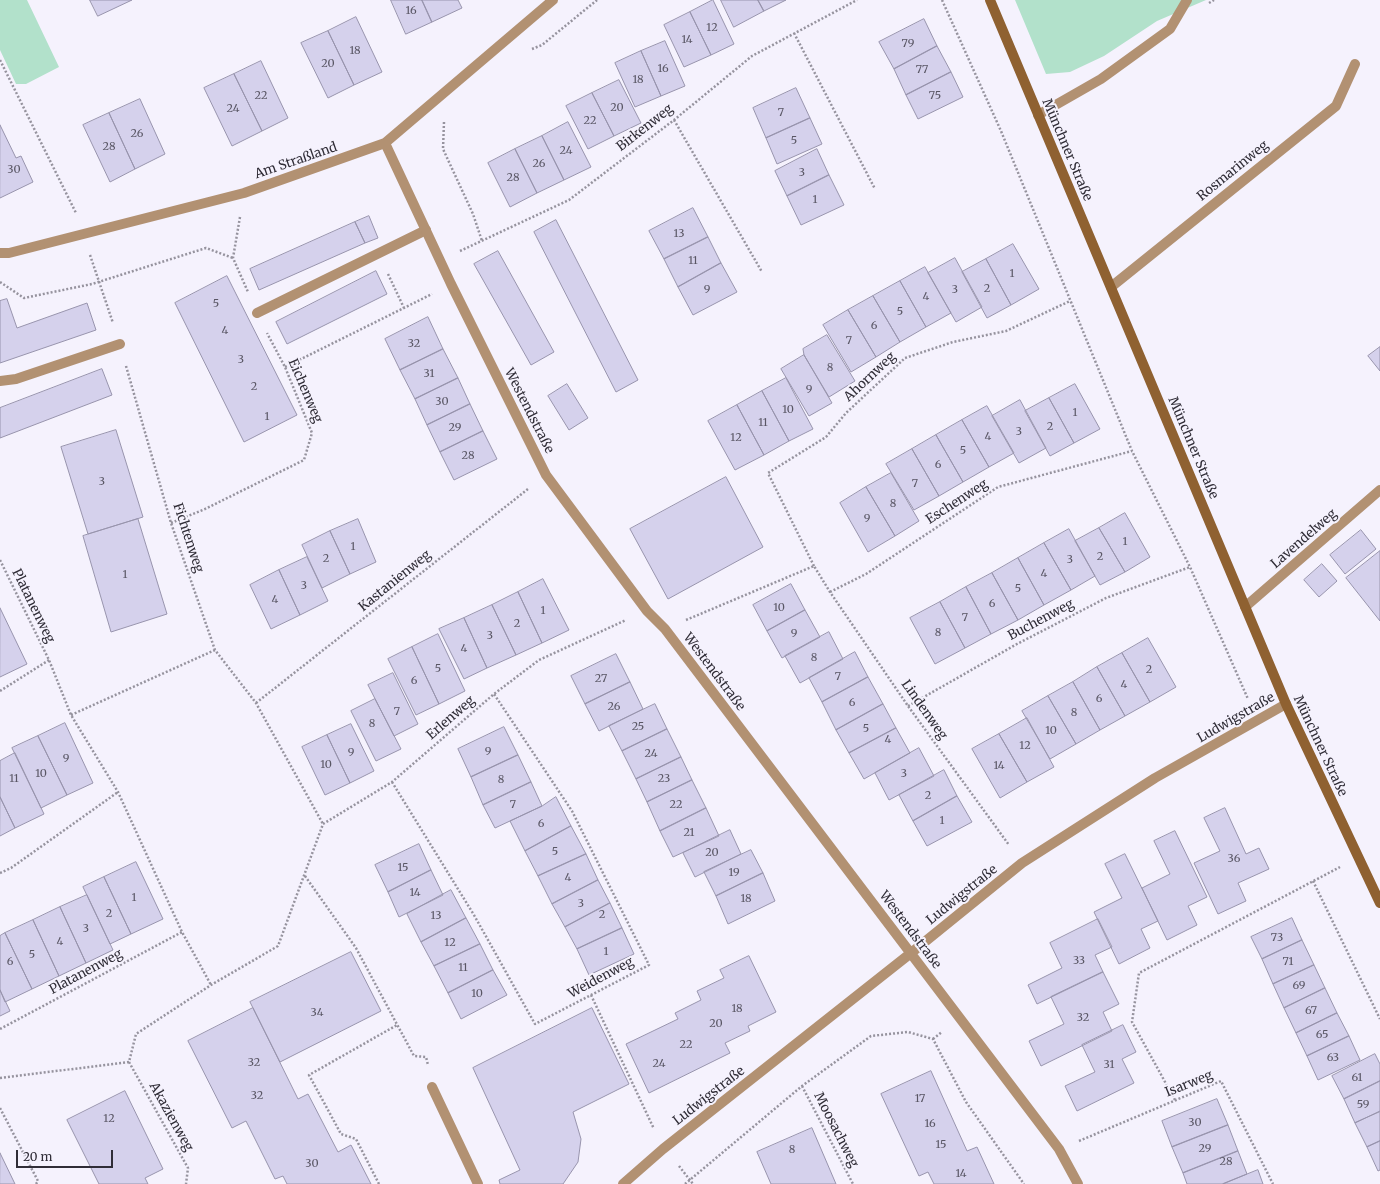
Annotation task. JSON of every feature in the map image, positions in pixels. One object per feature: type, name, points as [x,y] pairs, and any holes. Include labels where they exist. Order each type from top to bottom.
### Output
[{"type":"street","name":"Am Straßland","points":[[0,253],[9,253],[84,235],[244,193],[385,143],[553,0]]},
{"type":"street","name":"Münchner Straße","points":[[990,0],[1286,704],[1380,903]]},
{"type":"street","points":[[1038,115],[1101,79],[1170,29],[1187,0]]},
{"type":"street","name":"Rosmarinweg","points":[[1111,287],[1336,106],[1355,64]]},
{"type":"street","name":"Westendstraße","points":[[385,143],[439,261],[546,475],[647,611],[665,628],[1059,1149],[1078,1184]]},
{"type":"street","points":[[257,313],[426,230]]},
{"type":"street","points":[[0,381],[16,379],[120,344]]},
{"type":"street","name":"Lavendelweg","points":[[1245,607],[1380,490]]},
{"type":"street","name":"Ludwigstraße","points":[[623,1184],[663,1149],[911,953],[1022,863],[1156,778],[1286,704]]},
{"type":"street","points":[[432,1086],[478,1184]]},
{"type":"path","points":[[529,50],[542,45],[597,0]]},
{"type":"path","name":"Birkenweg","points":[[439,261],[569,200],[674,120],[752,56],[857,0]]},
{"type":"path","points":[[942,0],[1001,131],[1132,451],[1190,567],[1257,721]]},
{"type":"path","points":[[794,33],[875,189]]},
{"type":"path","name":"Fichtenweg","points":[[0,60],[77,215],[120,344],[171,523],[215,650],[256,703],[323,824]]},
{"type":"path","points":[[444,116],[443,149],[473,214],[482,241]]},
{"type":"path","points":[[674,120],[762,272]]},
{"type":"path","points":[[0,282],[24,298],[99,282],[206,248],[233,258],[244,193]]},
{"type":"path","points":[[378,254],[404,308]]},
{"type":"path","name":"Eichenweg","points":[[171,523],[205,509],[304,460],[312,433],[285,366],[257,313],[233,258]]},
{"type":"path","points":[[285,366],[451,284]]},
{"type":"path","name":"Ahornweg","points":[[768,473],[826,437],[846,413],[905,358],[953,342],[1006,331],[1070,301]]},
{"type":"path","name":"Eschenweg","points":[[830,592],[866,574],[998,487],[1132,451]]},
{"type":"path","name":"Lindenweg","points":[[768,473],[814,566],[830,592],[908,706],[1022,863]]},
{"type":"path","name":"Kastanienweg","points":[[256,703],[546,475]]},
{"type":"path","name":"Platanenweg","points":[[0,560],[49,660],[71,715],[118,792],[182,932],[211,985]]},
{"type":"path","points":[[665,628],[814,566]]},
{"type":"path","name":"Buchenweg","points":[[908,706],[1018,644],[1106,598],[1190,567]]},
{"type":"path","name":"Erlenweg","points":[[323,824],[392,782],[494,694],[539,660],[647,611]]},
{"type":"path","points":[[71,715],[215,650]]},
{"type":"path","name":"Platanenweg","points":[[0,691],[49,660]]},
{"type":"path","name":"Weidenweg","points":[[392,782],[474,915],[535,1024],[649,964],[572,811],[494,694]]},
{"type":"path","points":[[0,873],[11,868],[118,792]]},
{"type":"path","points":[[0,1078],[129,1062],[136,1034],[211,985],[278,946],[323,824]]},
{"type":"path","points":[[1175,1100],[1132,1022],[1139,973],[1357,857]]},
{"type":"path","points":[[305,876],[356,948],[414,1056],[426,1057],[432,1086]]},
{"type":"path","points":[[1313,881],[1380,1019]]},
{"type":"path","name":"Platanenweg","points":[[0,1029],[182,932]]},
{"type":"path","points":[[591,995],[663,1149]]},
{"type":"path","points":[[379,1184],[356,1139],[341,1134],[309,1076],[397,1025]]},
{"type":"path","points":[[685,1184],[802,1086],[871,1036],[908,1032],[933,1039],[966,1102],[1024,1184]]},
{"type":"path","name":"Akazienweg","points":[[129,1062],[188,1168],[186,1184]]},
{"type":"path","name":"Isarweg","points":[[1059,1149],[1221,1081],[1273,1184]]},
{"type":"path","name":"Moosachweg","points":[[802,1086],[853,1184]]},
{"type":"path","points":[[0,1108],[38,1182],[36,1184]]},
{"type":"green space","points":[[0,0],[27,0],[59,67],[26,84],[16,84],[0,50]]},
{"type":"green space","points":[[1015,0],[1206,0],[1157,21],[1104,56],[1070,72],[1046,74]]},
{"type":"building","points":[[90,0],[132,0],[98,16]]},
{"type":"building","points":[[391,0],[422,0],[432,22],[406,34]]},
{"type":"building","points":[[422,0],[458,0],[462,8],[432,22]]},
{"type":"building","points":[[713,0],[734,44],[711,55],[690,12]]},
{"type":"building","points":[[721,0],[758,0],[764,11],[734,27]]},
{"type":"building","points":[[758,0],[786,0],[764,11]]},
{"type":"building","points":[[690,12],[711,55],[684,67],[664,25]]},
{"type":"building","points":[[356,17],[382,72],[354,85],[328,31]]},
{"type":"building","points":[[924,19],[937,46],[894,69],[879,42]]},
{"type":"building","points":[[328,31],[354,85],[328,98],[301,43]]},
{"type":"building","points":[[665,41],[685,86],[661,96],[641,51]]},
{"type":"building","points":[[937,46],[951,72],[906,95],[894,69]]},
{"type":"building","points":[[641,51],[661,96],[635,107],[615,63]]},
{"type":"building","points":[[261,61],[288,118],[262,131],[234,74]]},
{"type":"building","points":[[951,72],[963,97],[918,119],[906,95]]},
{"type":"building","points":[[234,74],[262,131],[232,146],[204,88]]},
{"type":"building","points":[[619,80],[641,123],[614,136],[592,93]]},
{"type":"building","points":[[796,88],[810,118],[766,138],[753,108]]},
{"type":"building","points":[[592,93],[614,136],[588,149],[566,106]]},
{"type":"building","points":[[140,99],[165,154],[135,169],[109,113]]},
{"type":"building","points":[[109,113],[135,169],[110,182],[83,125]]},
{"type":"building","points":[[810,118],[822,144],[777,164],[766,138]]},
{"type":"building","points":[[568,122],[591,167],[564,180],[542,136]]},
{"type":"building","points":[[0,125],[16,158],[21,156],[33,182],[0,198]]},
{"type":"building","points":[[542,136],[564,180],[537,193],[515,149]]},
{"type":"building","points":[[515,149],[537,193],[510,207],[488,163]]},
{"type":"building","points":[[817,149],[829,175],[787,196],[775,171]]},
{"type":"building","points":[[829,175],[844,205],[801,225],[787,196]]},
{"type":"building","points":[[693,208],[708,237],[664,259],[649,231]]},
{"type":"building","points":[[369,216],[378,238],[365,243],[355,222]]},
{"type":"building","points":[[556,220],[638,380],[616,392],[534,232]]},
{"type":"building","points":[[355,222],[365,243],[259,290],[250,269]]},
{"type":"building","points":[[708,237],[721,263],[678,287],[664,259]]},
{"type":"building","points":[[1013,244],[1039,289],[1011,305],[986,259]]},
{"type":"building","points":[[498,251],[554,352],[531,365],[474,264]]},
{"type":"building","points":[[955,258],[982,307],[956,322],[928,273]]},
{"type":"building","points":[[986,259],[1011,305],[987,318],[962,272]]},
{"type":"building","points":[[721,263],[737,292],[693,315],[678,287]]},
{"type":"building","points":[[925,267],[951,313],[926,327],[900,281]]},
{"type":"building","points":[[376,271],[387,294],[287,344],[276,322]]},
{"type":"building","points":[[227,276],[297,415],[244,442],[175,303]]},
{"type":"building","points":[[900,281],[926,327],[900,342],[873,296]]},
{"type":"building","points":[[873,296],[900,342],[876,357],[848,310]]},
{"type":"building","points":[[7,299],[17,328],[87,303],[96,330],[0,363],[0,301]]},
{"type":"building","points":[[848,310],[876,357],[851,372],[823,325]]},
{"type":"building","points":[[428,317],[443,349],[400,370],[385,339]]},
{"type":"building","points":[[827,335],[855,381],[829,397],[804,355],[803,349]]},
{"type":"building","points":[[1380,347],[1380,371],[1368,356]]},
{"type":"building","points":[[443,349],[458,378],[415,399],[400,370]]},
{"type":"building","points":[[804,355],[832,403],[809,416],[781,369]]},
{"type":"building","points":[[102,369],[112,395],[0,438],[0,408]]},
{"type":"building","points":[[458,378],[470,404],[427,425],[415,399]]},
{"type":"building","points":[[786,378],[813,429],[789,441],[762,391]]},
{"type":"building","points":[[567,384],[588,418],[569,430],[548,396]]},
{"type":"building","points":[[1075,384],[1100,429],[1074,443],[1049,398]]},
{"type":"building","points":[[762,391],[789,441],[764,455],[737,405]]},
{"type":"building","points":[[1049,398],[1074,443],[1050,456],[1025,411]]},
{"type":"building","points":[[1020,400],[1046,448],[1019,463],[992,416]]},
{"type":"building","points":[[470,404],[483,431],[440,452],[427,425]]},
{"type":"building","points":[[737,405],[764,455],[735,470],[708,421]]},
{"type":"building","points":[[987,406],[1014,453],[989,467],[962,420]]},
{"type":"building","points":[[962,420],[989,467],[963,482],[936,435]]},
{"type":"building","points":[[116,430],[143,517],[88,534],[61,447]]},
{"type":"building","points":[[483,431],[497,459],[454,480],[440,452]]},
{"type":"building","points":[[936,435],[963,482],[939,496],[912,449]]},
{"type":"building","points":[[912,449],[939,496],[914,510],[886,464]]},
{"type":"building","points":[[891,473],[919,521],[895,536],[866,487]]},
{"type":"building","points":[[726,477],[763,547],[668,599],[630,529]]},
{"type":"building","points":[[866,487],[895,536],[868,552],[840,503]]},
{"type":"building","points":[[1125,513],[1150,557],[1125,572],[1099,528]]},
{"type":"building","points":[[138,519],[167,614],[111,632],[83,536]]},
{"type":"building","points":[[358,519],[376,562],[350,574],[330,531]]},
{"type":"building","points":[[1099,528],[1125,572],[1100,585],[1075,541]]},
{"type":"building","points":[[1069,529],[1095,576],[1071,590],[1044,543]]},
{"type":"building","points":[[1361,530],[1376,549],[1345,574],[1330,555]]},
{"type":"building","points":[[330,531],[350,574],[322,588],[302,545]]},
{"type":"building","points":[[1044,543],[1071,590],[1044,605],[1018,558]]},
{"type":"building","points":[[1380,551],[1380,621],[1346,578]]},
{"type":"building","points":[[307,557],[328,601],[300,615],[279,570]]},
{"type":"building","points":[[1018,558],[1044,605],[1018,620],[992,573]]},
{"type":"building","points":[[1322,564],[1337,581],[1319,597],[1304,580]]},
{"type":"building","points":[[279,570],[300,615],[271,629],[250,585]]},
{"type":"building","points":[[992,573],[1018,620],[991,634],[966,587]]},
{"type":"building","points":[[543,579],[569,630],[542,643],[518,592]]},
{"type":"building","points":[[791,584],[805,610],[767,631],[753,605]]},
{"type":"building","points":[[966,587],[991,634],[965,648],[940,602]]},
{"type":"building","points":[[518,592],[542,643],[516,655],[492,605]]},
{"type":"building","points":[[940,602],[965,648],[935,664],[910,618]]},
{"type":"building","points":[[492,605],[516,655],[487,668],[464,618]]},
{"type":"building","points":[[0,608],[27,664],[0,677]]},
{"type":"building","points":[[805,610],[820,637],[782,658],[767,631]]},
{"type":"building","points":[[464,618],[487,668],[464,679],[439,629]]},
{"type":"building","points":[[829,632],[843,659],[800,683],[785,656]]},
{"type":"building","points":[[438,634],[465,691],[439,704],[412,647]]},
{"type":"building","points":[[1148,638],[1176,687],[1150,702],[1122,653]]},
{"type":"building","points":[[412,647],[439,704],[416,715],[388,659]]},
{"type":"building","points":[[855,652],[868,677],[822,702],[809,678]]},
{"type":"building","points":[[1122,653],[1150,702],[1125,716],[1097,667]]},
{"type":"building","points":[[616,654],[630,682],[585,704],[571,676]]},
{"type":"building","points":[[1097,667],[1125,716],[1100,730],[1073,682]]},
{"type":"building","points":[[393,673],[418,724],[394,736],[368,685]]},
{"type":"building","points":[[868,677],[883,704],[836,730],[822,702]]},
{"type":"building","points":[[630,682],[643,709],[599,731],[585,704]]},
{"type":"building","points":[[1073,682],[1100,730],[1076,744],[1048,696]]},
{"type":"building","points":[[1048,696],[1076,744],[1050,759],[1022,711]]},
{"type":"building","points":[[375,699],[401,749],[376,761],[351,711]]},
{"type":"building","points":[[655,704],[667,729],[622,751],[609,726]]},
{"type":"building","points":[[883,704],[896,728],[849,753],[836,730]]},
{"type":"building","points":[[1027,718],[1054,767],[1027,782],[999,734]]},
{"type":"building","points":[[65,723],[93,783],[67,795],[38,736]]},
{"type":"building","points":[[351,724],[374,771],[350,783],[327,735]]},
{"type":"building","points":[[504,727],[518,755],[471,777],[458,749]]},
{"type":"building","points":[[896,728],[910,753],[864,779],[849,753]]},
{"type":"building","points":[[667,729],[681,757],[636,779],[622,751]]},
{"type":"building","points":[[999,734],[1027,782],[1000,798],[972,749]]},
{"type":"building","points":[[327,735],[350,783],[325,795],[302,747]]},
{"type":"building","points":[[38,736],[67,795],[41,808],[12,748]]},
{"type":"building","points":[[919,748],[934,776],[889,800],[875,773]]},
{"type":"building","points":[[15,753],[44,814],[15,828],[0,797],[0,761]]},
{"type":"building","points":[[518,755],[531,782],[483,805],[471,777]]},
{"type":"building","points":[[681,757],[692,780],[647,802],[636,779]]},
{"type":"building","points":[[944,770],[957,796],[913,821],[899,795]]},
{"type":"building","points":[[692,780],[706,808],[660,831],[647,802]]},
{"type":"building","points":[[531,782],[542,806],[495,828],[483,805]]},
{"type":"building","points":[[957,796],[972,822],[927,846],[913,821]]},
{"type":"building","points":[[0,797],[15,828],[0,836]]},
{"type":"building","points":[[556,797],[571,826],[525,851],[510,821],[542,806]]},
{"type":"building","points":[[706,808],[719,836],[673,857],[660,831]]},
{"type":"building","points":[[1225,808],[1246,854],[1259,848],[1269,869],[1238,883],[1246,901],[1218,914],[1194,863],[1220,851],[1204,818]]},
{"type":"building","points":[[571,826],[586,854],[538,876],[525,851]]},
{"type":"building","points":[[730,830],[741,854],[695,877],[683,853]]},
{"type":"building","points":[[1175,831],[1207,897],[1188,906],[1197,925],[1167,940],[1142,888],[1170,874],[1154,841]]},
{"type":"building","points":[[419,844],[431,870],[388,892],[375,865]]},
{"type":"building","points":[[751,850],[763,873],[716,896],[704,872]]},
{"type":"building","points":[[586,854],[598,880],[552,904],[538,876]]},
{"type":"building","points":[[1125,854],[1158,921],[1141,929],[1150,948],[1119,964],[1094,912],[1122,898],[1105,864]]},
{"type":"building","points":[[136,862],[163,919],[131,934],[104,877]]},
{"type":"building","points":[[431,870],[443,895],[399,917],[388,892]]},
{"type":"building","points":[[763,873],[775,901],[728,924],[716,896]]},
{"type":"building","points":[[104,877],[131,934],[110,944],[83,887]]},
{"type":"building","points":[[598,880],[610,903],[565,927],[552,904]]},
{"type":"building","points":[[451,890],[466,918],[421,942],[407,914]]},
{"type":"building","points":[[87,895],[113,950],[86,963],[60,907]]},
{"type":"building","points":[[610,903],[622,928],[577,949],[565,927]]},
{"type":"building","points":[[60,907],[86,963],[59,976],[33,920]]},
{"type":"building","points":[[466,918],[480,944],[434,966],[421,942]]},
{"type":"building","points":[[1292,918],[1302,940],[1262,959],[1251,937]]},
{"type":"building","points":[[1098,919],[1112,947],[1095,955],[1103,972],[1037,1004],[1028,985],[1062,968],[1050,943]]},
{"type":"building","points":[[33,920],[59,976],[32,989],[5,933]]},
{"type":"building","points":[[622,928],[634,954],[589,975],[577,949]]},
{"type":"building","points":[[5,933],[32,989],[5,1002],[0,990],[0,936]]},
{"type":"building","points":[[1302,940],[1314,965],[1273,984],[1262,959]]},
{"type":"building","points":[[480,944],[493,970],[448,993],[434,966]]},
{"type":"building","points":[[351,952],[381,1011],[280,1062],[250,1002]]},
{"type":"building","points":[[749,956],[776,1012],[748,1026],[750,1031],[725,1043],[730,1053],[649,1093],[626,1044],[678,1019],[675,1013],[701,1000],[697,991],[724,978],[720,970]]},
{"type":"building","points":[[1314,965],[1325,988],[1284,1008],[1273,984]]},
{"type":"building","points":[[493,970],[507,995],[461,1019],[448,993]]},
{"type":"building","points":[[1103,972],[1119,1004],[1103,1012],[1112,1031],[1041,1066],[1029,1041],[1064,1024],[1051,997]]},
{"type":"building","points":[[1325,988],[1337,1013],[1296,1033],[1284,1008]]},
{"type":"building","points":[[0,990],[10,1011],[0,1016]]},
{"type":"building","points":[[253,1008],[298,1099],[308,1094],[338,1152],[351,1145],[371,1184],[287,1184],[283,1176],[275,1179],[246,1121],[232,1128],[188,1041]]},
{"type":"building","points":[[592,1008],[629,1084],[573,1112],[581,1139],[578,1162],[563,1184],[500,1184],[499,1180],[520,1170],[473,1068]]},
{"type":"building","points":[[1337,1013],[1349,1036],[1307,1056],[1296,1033]]},
{"type":"building","points":[[1123,1025],[1136,1052],[1122,1059],[1134,1083],[1077,1111],[1065,1086],[1095,1072],[1082,1045]]},
{"type":"building","points":[[1349,1036],[1360,1060],[1318,1080],[1307,1056]]},
{"type":"building","points":[[1375,1054],[1380,1064],[1380,1081],[1344,1099],[1332,1076]]},
{"type":"building","points":[[931,1071],[967,1151],[977,1147],[994,1184],[934,1184],[928,1172],[919,1176],[881,1094]]},
{"type":"building","points":[[1380,1081],[1380,1111],[1355,1123],[1344,1099]]},
{"type":"building","points":[[125,1091],[163,1169],[145,1178],[148,1184],[99,1184],[67,1120]]},
{"type":"building","points":[[1217,1099],[1228,1125],[1172,1147],[1162,1121]]},
{"type":"building","points":[[1380,1112],[1380,1141],[1367,1147],[1355,1123]]},
{"type":"building","points":[[1228,1125],[1238,1151],[1183,1173],[1172,1147]]},
{"type":"building","points":[[812,1128],[836,1184],[771,1184],[757,1152]]},
{"type":"building","points":[[1380,1141],[1380,1170],[1378,1171],[1367,1147]]},
{"type":"building","points":[[1238,1151],[1247,1174],[1222,1184],[1187,1184],[1183,1173]]},
{"type":"building","points":[[0,1153],[15,1184],[0,1184]]},
{"type":"building","points":[[1258,1170],[1263,1184],[1223,1184],[1247,1174]]}]
